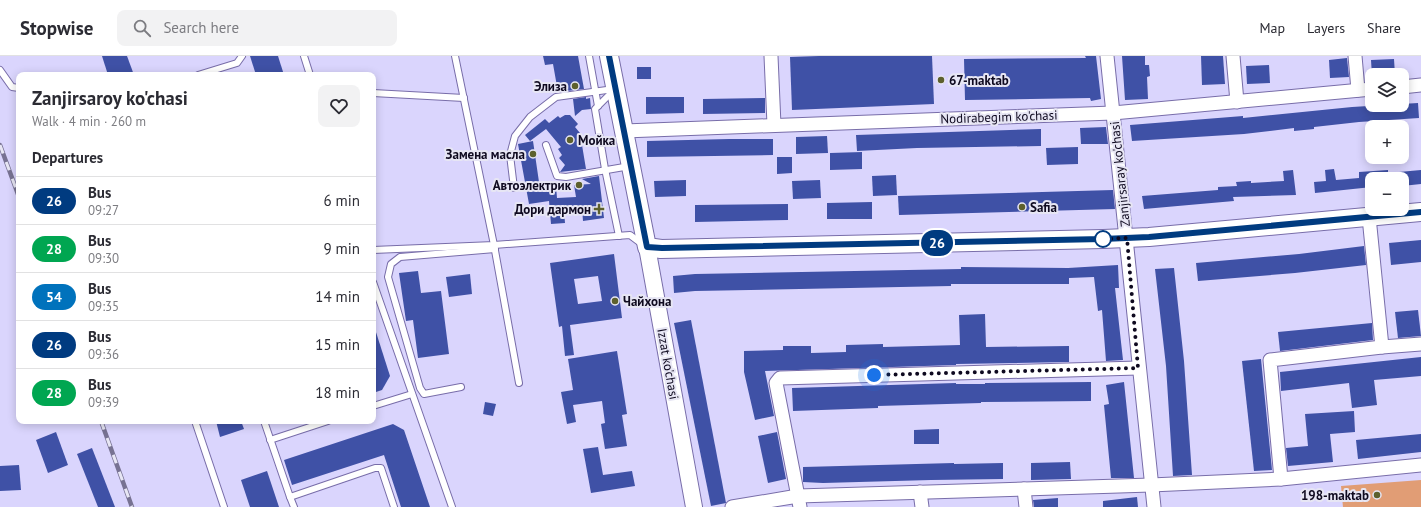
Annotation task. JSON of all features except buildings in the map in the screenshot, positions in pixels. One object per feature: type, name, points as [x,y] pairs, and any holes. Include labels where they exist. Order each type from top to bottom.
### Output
[{"type":"main road","name":"Izzat ko'chasi","points":[[609,56],[647,247]]},
{"type":"main road","points":[[647,247],[669,248],[1127,238],[1421,212]]},
{"type":"street","points":[[771,56],[774,125]]},
{"type":"street","name":"Zanjirsaray ko'chasi","points":[[1107,56],[1127,238],[1138,368],[1154,507]]},
{"type":"street","points":[[1233,56],[1237,102]]},
{"type":"street","points":[[1355,56],[1358,90]]},
{"type":"street","points":[[1409,86],[1421,85]]},
{"type":"street","name":"Nodirabegim ko'chasi","points":[[624,131],[1113,113],[1365,90]]},
{"type":"street","points":[[1369,217],[1382,347]]},
{"type":"street","name":"Izzat ko'chasi","points":[[647,247],[694,507]]},
{"type":"street","points":[[1281,479],[1270,360],[1421,344]]},
{"type":"street","points":[[799,502],[777,380],[780,378],[1138,368]]},
{"type":"street","points":[[732,507],[920,492],[1151,485],[1281,479],[1421,465]]},
{"type":"street","points":[[1024,489],[1026,507]]},
{"type":"street","points":[[920,492],[922,507]]},
{"type":"lane","points":[[208,72],[237,63],[242,56]]},
{"type":"lane","points":[[304,56],[309,72]]},
{"type":"lane","points":[[455,56],[495,247],[519,383]]},
{"type":"lane","points":[[589,56],[598,106],[596,109],[605,169],[620,236]]},
{"type":"lane","points":[[0,70],[12,86],[16,87]]},
{"type":"lane","points":[[514,188],[510,155],[515,136],[530,118],[556,97],[616,89]]},
{"type":"lane","points":[[598,106],[616,89]]},
{"type":"lane","points":[[376,93],[464,98]]},
{"type":"lane","points":[[546,145],[557,176],[566,177],[605,169],[631,166]]},
{"type":"lane","points":[[461,387],[424,394],[420,388],[388,277],[391,264],[400,257],[630,235],[647,247]]},
{"type":"lane","points":[[376,250],[495,247]]},
{"type":"lane","points":[[376,291],[452,507]]},
{"type":"lane","points":[[376,405],[412,394]]},
{"type":"lane","points":[[195,424],[224,507]]},
{"type":"lane","points":[[265,424],[294,507]]},
{"type":"lane","points":[[270,440],[319,424]]},
{"type":"lane","points":[[290,497],[375,468],[381,468],[394,507]]},
{"type":"shaded area","name":"198-maktab","points":[[1421,480],[1421,507],[1343,507],[1341,486]]},
{"type":"railway","points":[[0,145],[16,189]]},
{"type":"railway","points":[[102,424],[132,507]]},
{"type":"bus line","name":"26","points":[[609,56],[647,247],[662,248],[1149,237],[1421,212]]},
{"type":"place","name":"67-maktab","points":[[941,80]]},
{"type":"place","name":"Элиза","points":[[575,86]]},
{"type":"place","name":"Мойка","points":[[570,140]]},
{"type":"place","name":"Замена масла","points":[[533,154]]},
{"type":"place","name":"Автоэлектрик","points":[[579,185]]},
{"type":"place","name":"Safia","points":[[1022,207]]},
{"type":"place","name":"Дори дармон","points":[[599,209]]},
{"type":"place","name":"Чайхона","points":[[615,301]]},
{"type":"place","name":"198-maktab","points":[[1377,495]]},
{"type":"route","points":[[874,375],[1138,368],[1127,238],[1103,239]]}]
